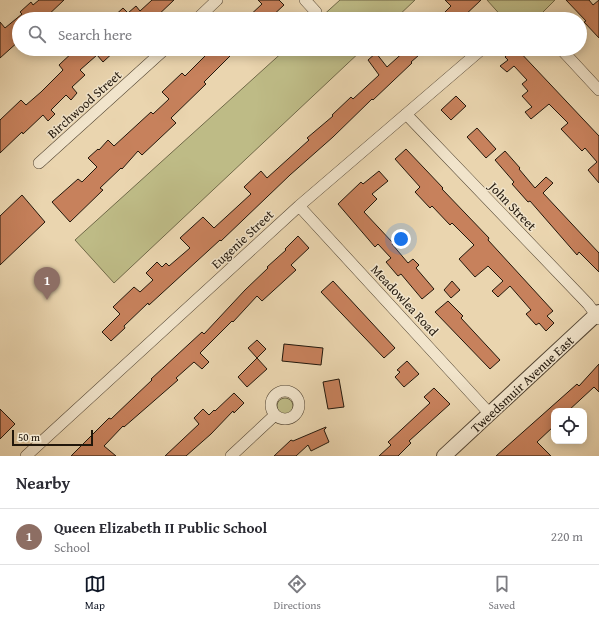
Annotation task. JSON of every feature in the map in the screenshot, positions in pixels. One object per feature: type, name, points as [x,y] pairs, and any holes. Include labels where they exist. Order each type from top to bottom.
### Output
[{"type":"street","points":[[204,12],[217,0]]},
{"type":"street","points":[[304,0],[316,12]]},
{"type":"street","name":"Birchwood Street","points":[[39,163],[157,56]]},
{"type":"street","name":"Eugenie Street","points":[[26,456],[299,206],[474,56]]},
{"type":"street","points":[[567,56],[599,90]]},
{"type":"street","name":"John Street","points":[[406,114],[598,315]]},
{"type":"street","name":"Meadowlea Road","points":[[299,206],[490,414]]},
{"type":"street","name":"Tweedsmuir Avenue East","points":[[444,456],[598,315]]},
{"type":"street","points":[[231,456],[274,415]]},
{"type":"shaded area","points":[[340,0],[415,0],[402,12],[327,12]]},
{"type":"shaded area","points":[[487,0],[555,0],[543,12],[498,12]]},
{"type":"shaded area","points":[[278,56],[356,56],[114,283],[75,240]]},
{"type":"shaded area","points":[[285,398],[292,403],[293,406],[288,413],[285,414],[278,409],[277,406],[282,399]]},
{"type":"building","points":[[39,0],[64,0],[51,12],[20,12],[31,2],[33,5]]},
{"type":"building","points":[[152,0],[174,0],[161,12],[129,12],[136,6],[140,11]]},
{"type":"building","points":[[258,0],[279,0],[284,5],[276,12],[253,12],[262,4]]},
{"type":"building","points":[[445,0],[481,0],[468,12],[445,12],[451,6]]},
{"type":"building","points":[[566,0],[589,0],[593,5],[599,0],[599,38],[587,25],[587,12],[577,12]]},
{"type":"building","points":[[123,8],[127,12],[119,12]]},
{"type":"building","points":[[0,22],[5,28],[12,22],[12,47],[0,58]]},
{"type":"building","points":[[69,56],[96,56],[80,70],[85,75],[72,87],[77,93],[71,100],[66,95],[51,110],[55,114],[48,121],[43,115],[0,153],[0,120],[21,100],[26,105],[41,92],[63,70],[59,65]]},
{"type":"building","points":[[98,56],[109,56],[103,62]]},
{"type":"building","points":[[205,56],[230,56],[204,82],[206,84],[171,118],[176,123],[142,155],[138,151],[122,169],[121,168],[100,188],[103,190],[70,222],[52,202],[78,179],[82,182],[97,167],[88,158],[98,149],[99,150],[108,140],[114,146],[151,112],[153,114],[169,99],[162,92],[182,73],[185,76]]},
{"type":"building","points":[[373,56],[378,56],[387,67],[399,56],[418,56],[373,100],[372,99],[333,137],[290,175],[221,241],[220,240],[149,305],[148,303],[111,341],[102,332],[120,314],[113,307],[134,287],[140,292],[153,280],[146,273],[157,262],[162,267],[166,263],[169,266],[190,248],[180,238],[203,217],[214,228],[251,194],[244,187],[261,171],[267,178],[309,140],[307,138],[333,116],[332,115],[351,97],[353,99],[379,75],[368,60]]},
{"type":"building","points":[[524,56],[599,136],[599,183],[588,170],[597,162],[585,148],[582,151],[561,129],[568,123],[549,104],[531,119],[525,112],[532,107],[522,96],[528,91],[522,84],[527,80],[514,66],[507,72],[500,66],[508,60],[505,57]]},
{"type":"building","points":[[456,96],[466,106],[451,120],[441,110]]},
{"type":"building","points":[[477,128],[496,149],[486,158],[467,137]]},
{"type":"building","points":[[406,149],[489,238],[488,240],[553,311],[547,316],[554,323],[546,331],[539,323],[536,325],[526,314],[531,310],[510,286],[498,297],[492,291],[503,281],[488,266],[475,277],[459,259],[474,245],[452,223],[450,225],[432,206],[430,208],[415,192],[420,187],[395,159]]},
{"type":"building","points":[[505,151],[535,188],[546,177],[553,183],[543,193],[599,253],[599,272],[579,252],[577,255],[530,201],[528,202],[512,184],[514,182],[495,160]]},
{"type":"building","points":[[379,171],[388,181],[372,194],[377,199],[364,212],[393,243],[392,244],[408,263],[413,259],[419,265],[416,268],[434,289],[422,299],[401,274],[398,276],[386,262],[391,258],[378,244],[375,247],[338,204],[361,182],[363,184]]},
{"type":"building","points":[[22,195],[45,222],[0,265],[0,216]]},
{"type":"building","points":[[298,236],[309,248],[291,265],[296,270],[262,301],[257,296],[233,322],[232,321],[200,353],[209,362],[202,369],[194,362],[176,378],[178,380],[124,427],[123,426],[104,446],[116,456],[71,456],[109,418],[111,419],[152,380],[151,379],[202,332],[204,334]]},
{"type":"building","points":[[333,281],[395,348],[384,358],[321,292]]},
{"type":"building","points":[[452,281],[460,290],[451,298],[444,290]]},
{"type":"building","points":[[448,301],[463,316],[461,318],[500,360],[490,369],[435,312]]},
{"type":"building","points":[[257,340],[266,349],[257,358],[248,348]]},
{"type":"building","points":[[284,344],[323,348],[321,365],[282,361]]},
{"type":"building","points":[[257,358],[267,369],[247,387],[238,377]]},
{"type":"building","points":[[407,361],[419,374],[404,387],[395,377],[400,372],[397,370]]},
{"type":"building","points":[[599,364],[599,392],[594,387],[571,408],[551,408],[551,429],[537,442],[551,456],[496,456],[577,384],[579,386]]},
{"type":"building","points":[[339,379],[344,407],[328,409],[323,382]]},
{"type":"building","points":[[434,388],[450,404],[409,441],[411,443],[398,456],[379,456],[391,445],[388,442],[430,403],[424,397]]},
{"type":"building","points":[[234,393],[244,403],[234,413],[233,411],[211,434],[186,456],[165,456],[199,424],[194,418],[203,409],[209,415]]},
{"type":"building","points":[[0,409],[15,424],[0,439]]},
{"type":"building","points":[[326,427],[324,430],[329,442],[311,451],[308,445],[296,456],[274,456],[291,440],[293,441]]},
{"type":"place","name":"Queen Elizabeth II Public School","points":[[47,300]]}]
